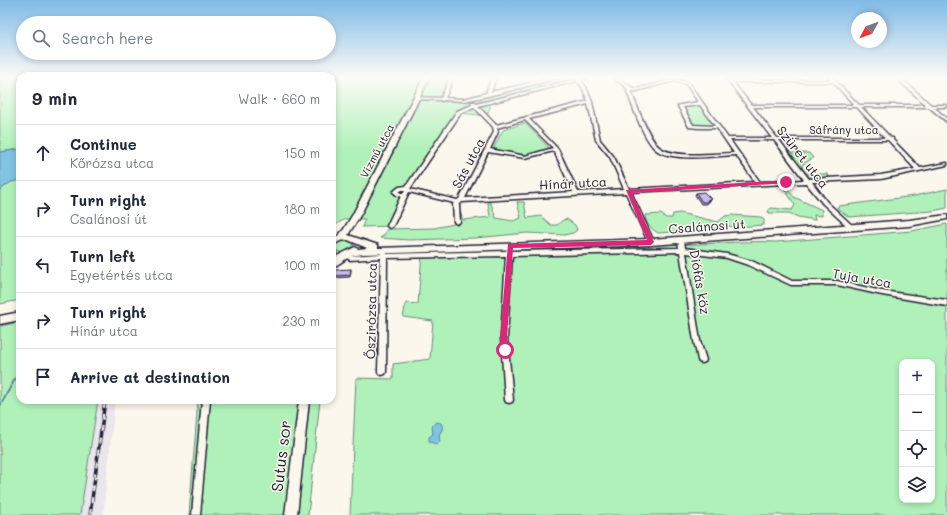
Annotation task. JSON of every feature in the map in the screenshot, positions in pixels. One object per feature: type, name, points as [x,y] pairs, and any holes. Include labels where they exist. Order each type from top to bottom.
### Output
[{"type":"street","name":"Vízmű utca","points":[[336,239],[347,231],[357,214],[414,101]]},
{"type":"street","name":"Sás utca","points":[[457,222],[456,204],[488,150],[496,132],[495,127],[471,101]]},
{"type":"street","points":[[390,226],[407,191],[459,112],[465,108],[490,101]]},
{"type":"street","points":[[633,101],[653,142],[662,151],[678,155],[737,154]]},
{"type":"street","name":"Szüret utca","points":[[745,101],[807,182],[825,203],[851,227]]},
{"type":"street","points":[[853,101],[918,169]]},
{"type":"street","points":[[923,101],[947,121]]},
{"type":"street","points":[[495,127],[527,120],[590,102],[598,140],[612,157],[651,242]]},
{"type":"street","points":[[719,127],[693,126],[680,107],[683,104],[702,103],[719,127],[726,139],[757,182]]},
{"type":"street","points":[[749,106],[947,106]]},
{"type":"street","points":[[527,120],[556,149],[576,194]]},
{"type":"street","name":"Sáfrány utca","points":[[726,139],[891,139]]},
{"type":"street","points":[[488,150],[525,157],[556,149]]},
{"type":"street","name":"Hínár utca","points":[[407,191],[459,201],[628,192],[757,182],[807,182],[881,176],[947,164]]},
{"type":"street","points":[[336,263],[348,256],[357,248],[355,240],[357,214]]},
{"type":"street","name":"Csalánosi út","points":[[336,240],[355,240],[370,247],[396,250],[510,249],[681,240],[909,223],[947,217]]},
{"type":"street","name":"Diófás köz","points":[[681,240],[696,327],[697,341],[702,360]]},
{"type":"street","points":[[509,400],[504,338],[510,249]]},
{"type":"street","name":"Tuja utca","points":[[384,253],[510,249],[683,250],[727,256],[750,263],[791,283],[837,283],[882,293],[947,303]]},
{"type":"street","name":"Csalánosi út","points":[[348,256],[363,251],[384,253],[396,250]]},
{"type":"street","name":"Őszirózsa utca","points":[[382,372],[384,253]]},
{"type":"street","points":[[336,254],[348,256]]},
{"type":"street","points":[[0,320],[16,317]]},
{"type":"street","points":[[196,515],[206,404]]},
{"type":"street","name":"Sutus sor","points":[[291,515],[304,404]]},
{"type":"shaded area","points":[[97,404],[115,404],[103,515],[80,515]]},
{"type":"green space","points":[[0,101],[16,101],[16,150],[0,152]]},
{"type":"green space","points":[[336,101],[492,101],[487,116],[461,113],[404,200],[393,226],[362,227],[365,219],[345,219],[336,225]]},
{"type":"green space","points":[[700,104],[715,126],[702,126],[694,124],[682,107]]},
{"type":"green space","points":[[525,123],[550,149],[525,155],[493,149],[503,130]]},
{"type":"green space","points":[[809,153],[813,158],[802,165],[803,169],[808,174],[827,174],[830,177],[806,178],[788,154]]},
{"type":"green space","points":[[16,181],[16,301],[0,304],[0,190],[11,182]]},
{"type":"green space","points":[[783,187],[786,187],[794,197],[822,210],[822,216],[814,215],[815,220],[798,217],[789,213],[769,213],[768,211],[771,208],[792,210],[795,205]]},
{"type":"green space","points":[[947,189],[947,208],[932,211],[849,217],[837,208],[838,206],[914,196]]},
{"type":"green space","points":[[517,202],[524,202],[527,218],[541,216],[551,225],[557,225],[563,220],[567,219],[575,225],[577,230],[573,233],[564,235],[527,233],[475,238],[409,240],[380,238],[384,235],[387,229],[434,228],[459,223],[458,211],[460,211],[463,220],[490,217],[488,203],[491,203],[496,218],[513,221],[521,218]]},
{"type":"green space","points":[[680,213],[718,222],[725,216],[732,215],[761,217],[764,220],[764,225],[736,227],[726,226],[727,229],[658,233],[649,226],[645,215],[661,214],[666,218],[672,218],[673,214]]},
{"type":"green space","points":[[947,224],[947,515],[350,515],[356,378],[393,379],[393,364],[430,359],[433,321],[403,317],[406,303],[418,304],[422,253],[665,244],[776,242],[912,231]]},
{"type":"green space","points":[[346,239],[354,243],[352,250],[344,253],[336,251],[336,242]]},
{"type":"green space","points":[[16,323],[16,404],[97,404],[80,515],[0,515],[0,326]]},
{"type":"green space","points":[[198,404],[320,404],[308,515],[189,515]]},
{"type":"water","points":[[16,150],[16,181],[11,182],[0,190],[0,152]]},
{"type":"water","points":[[436,422],[441,423],[443,428],[439,435],[440,442],[437,445],[429,441],[429,437],[433,434],[432,426]]},
{"type":"building","points":[[704,192],[711,199],[707,200],[708,202],[702,202],[696,193]]},
{"type":"building","points":[[351,269],[350,275],[336,276],[336,270]]},
{"type":"waterway","points":[[0,406],[16,377]]},
{"type":"railway","points":[[90,515],[104,404]]},
{"type":"route","points":[[505,350],[504,338],[510,246],[651,242],[628,192],[757,182],[786,182]]}]
